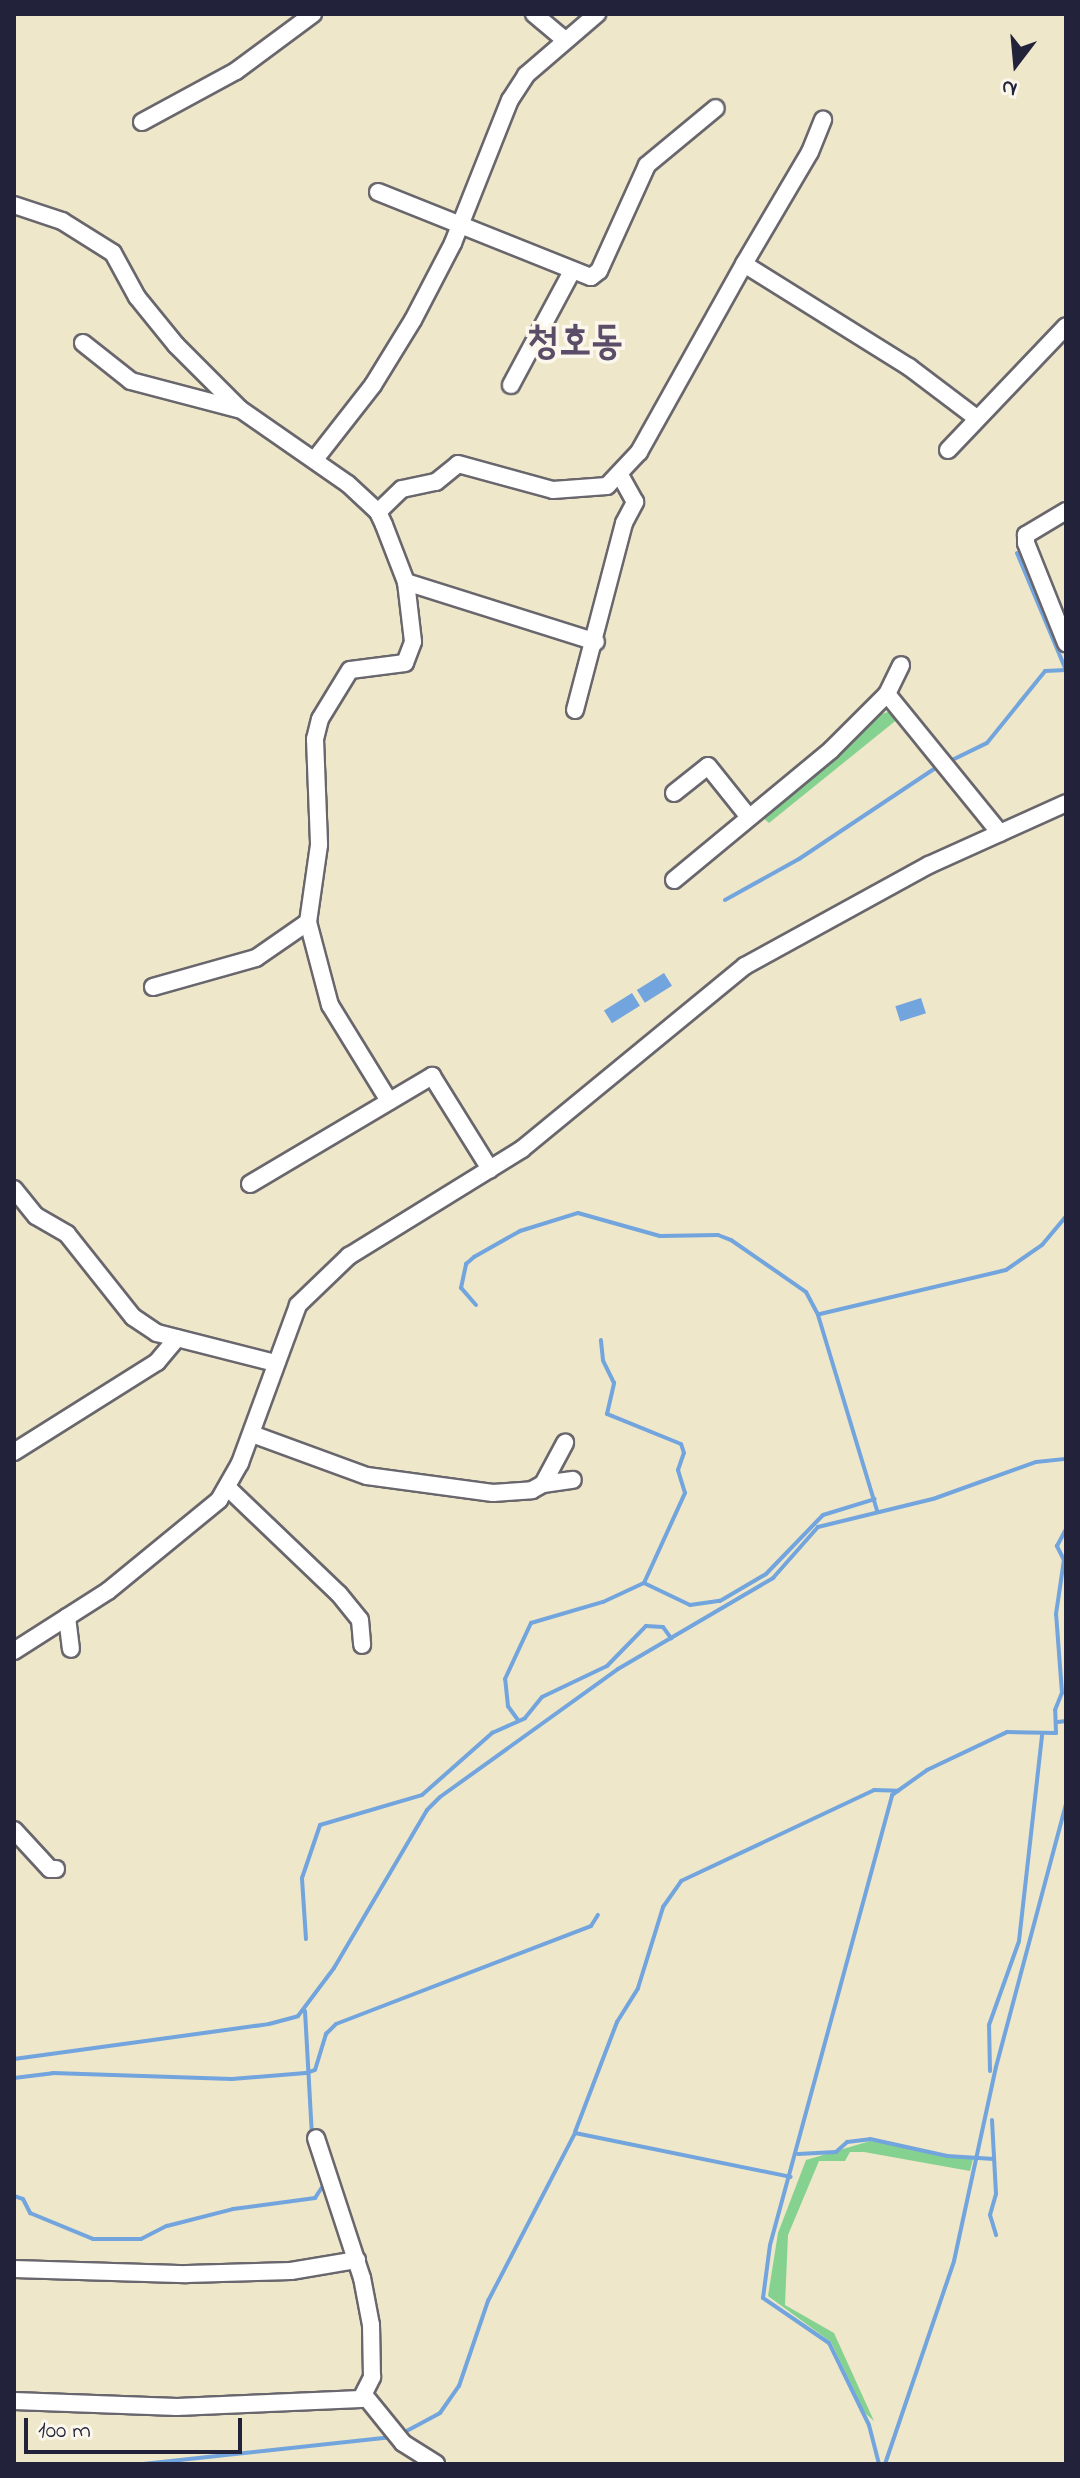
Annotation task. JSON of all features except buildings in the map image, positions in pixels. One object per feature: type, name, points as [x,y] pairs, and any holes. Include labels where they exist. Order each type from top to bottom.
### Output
[{"type":"street","points":[[142,122],[236,71],[313,14]]},
{"type":"street","points":[[534,14],[565,40]]},
{"type":"street","points":[[316,458],[373,385],[413,320],[460,224],[510,100],[526,75],[597,14]]},
{"type":"street","points":[[378,192],[571,273],[591,277],[599,271],[647,165],[716,108]]},
{"type":"street","points":[[378,512],[402,489],[436,482],[458,464],[553,490],[583,492],[607,486],[620,475],[639,452],[804,164],[823,119]]},
{"type":"street","points":[[14,205],[62,221],[113,253],[152,318],[240,409],[316,458],[378,512],[406,582],[414,626],[405,663],[350,670],[320,719],[315,739],[319,845],[308,922],[330,1005],[389,1101]]},
{"type":"street","points":[[744,264],[909,367],[975,417]]},
{"type":"street","points":[[511,385],[571,273]]},
{"type":"street","points":[[948,450],[975,417],[1066,326]]},
{"type":"street","points":[[83,343],[131,381],[240,409]]},
{"type":"street","points":[[575,710],[596,642],[624,523],[635,502],[620,475]]},
{"type":"street","points":[[1066,511],[1026,535],[1026,543],[1066,643]]},
{"type":"street","points":[[406,582],[596,642]]},
{"type":"street","points":[[674,880],[831,750],[887,694],[901,665]]},
{"type":"street","points":[[887,694],[1000,833]]},
{"type":"street","points":[[674,793],[708,766],[748,816]]},
{"type":"street","points":[[14,1651],[148,1562],[228,1488],[252,1434],[298,1305],[349,1256],[522,1149],[745,966],[813,925],[1066,803]]},
{"type":"street","points":[[153,987],[256,958],[308,922]]},
{"type":"street","points":[[250,1184],[432,1076],[490,1169]]},
{"type":"street","points":[[14,1189],[36,1216],[78,1245],[133,1317],[177,1338],[275,1363]]},
{"type":"street","points":[[14,1452],[157,1362],[177,1338]]},
{"type":"street","points":[[252,1434],[400,1482],[493,1493],[532,1490],[543,1484],[573,1480]]},
{"type":"street","points":[[543,1484],[565,1443]]},
{"type":"street","points":[[228,1488],[339,1594],[360,1620],[362,1645]]},
{"type":"street","points":[[67,1617],[71,1649]]},
{"type":"street","points":[[14,1830],[50,1869],[56,1869]]},
{"type":"street","points":[[14,2401],[177,2407],[352,2401],[365,2396],[372,2377],[371,2325],[357,2260],[316,2138]]},
{"type":"street","points":[[14,2269],[187,2274],[291,2271],[357,2260]]},
{"type":"street","points":[[365,2396],[403,2443],[436,2464]]},
{"type":"green space","points":[[888,712],[899,718],[769,823],[762,817],[874,716]]},
{"type":"green space","points":[[870,2141],[973,2159],[970,2171],[864,2152],[850,2152],[845,2161],[819,2161],[788,2235],[785,2305],[834,2333],[874,2421],[865,2413],[831,2342],[768,2296],[778,2233],[806,2160]]},
{"type":"water","points":[[664,973],[672,986],[645,1003],[637,990]]},
{"type":"water","points":[[632,993],[640,1006],[612,1023],[604,1010]]},
{"type":"water","points":[[921,998],[926,1013],[900,1022],[895,1006]]},
{"type":"waterway","points":[[1017,553],[1066,670]]},
{"type":"waterway","points":[[948,762],[987,743],[1045,671],[1066,670]]},
{"type":"waterway","points":[[725,900],[799,859],[940,765]]},
{"type":"waterway","points":[[476,1305],[461,1288],[466,1264],[520,1231],[578,1213],[660,1236],[718,1235],[731,1240],[806,1292],[818,1315],[877,1511]]},
{"type":"waterway","points":[[820,1314],[1006,1270],[1042,1245],[1066,1216]]},
{"type":"waterway","points":[[518,1720],[508,1706],[505,1679],[531,1623],[603,1602],[644,1583],[685,1493],[678,1470],[684,1453],[681,1444],[607,1414],[614,1383],[603,1360],[601,1340]]},
{"type":"waterway","points":[[14,2059],[269,2024],[298,2016],[334,1968],[427,1810],[440,1797],[618,1669],[773,1578],[818,1527],[933,1499],[1036,1462],[1066,1459]]},
{"type":"waterway","points":[[644,1583],[690,1605],[720,1601],[766,1574],[823,1515],[875,1499]]},
{"type":"waterway","points":[[879,2464],[869,2425],[829,2343],[763,2298],[770,2245],[892,1795],[927,1770],[1007,1732],[1056,1733],[1055,1710],[1062,1693],[1056,1614],[1064,1560],[1057,1546],[1066,1529]]},
{"type":"waterway","points":[[306,1939],[302,1878],[320,1825],[422,1795],[492,1733],[525,1718],[542,1697],[607,1666],[646,1626],[663,1627],[671,1638]]},
{"type":"waterway","points":[[1058,1722],[1066,1721]]},
{"type":"waterway","points":[[990,2071],[989,2025],[1019,1941],[1042,1735]]},
{"type":"waterway","points":[[575,2132],[617,2022],[638,1988],[663,1907],[681,1881],[874,1790],[898,1791]]},
{"type":"waterway","points":[[885,2464],[954,2261],[996,2067],[1066,1804]]},
{"type":"waterway","points":[[14,2078],[53,2073],[232,2079],[306,2073],[315,2070],[326,2034],[336,2024],[591,1926],[598,1915]]},
{"type":"waterway","points":[[305,2011],[312,2137]]},
{"type":"waterway","points":[[992,2120],[996,2194],[990,2215],[996,2235]]},
{"type":"waterway","points":[[401,2434],[440,2413],[459,2386],[488,2301],[575,2133],[791,2177]]},
{"type":"waterway","points":[[798,2154],[836,2152],[847,2142],[870,2139],[947,2156],[994,2159]]},
{"type":"waterway","points":[[14,2196],[23,2199],[30,2213],[93,2239],[141,2239],[167,2226],[233,2209],[315,2198],[324,2184]]},
{"type":"waterway","points":[[143,2464],[393,2437]]},
{"type":"district","name":"청호동","points":[[575,344]]}]
